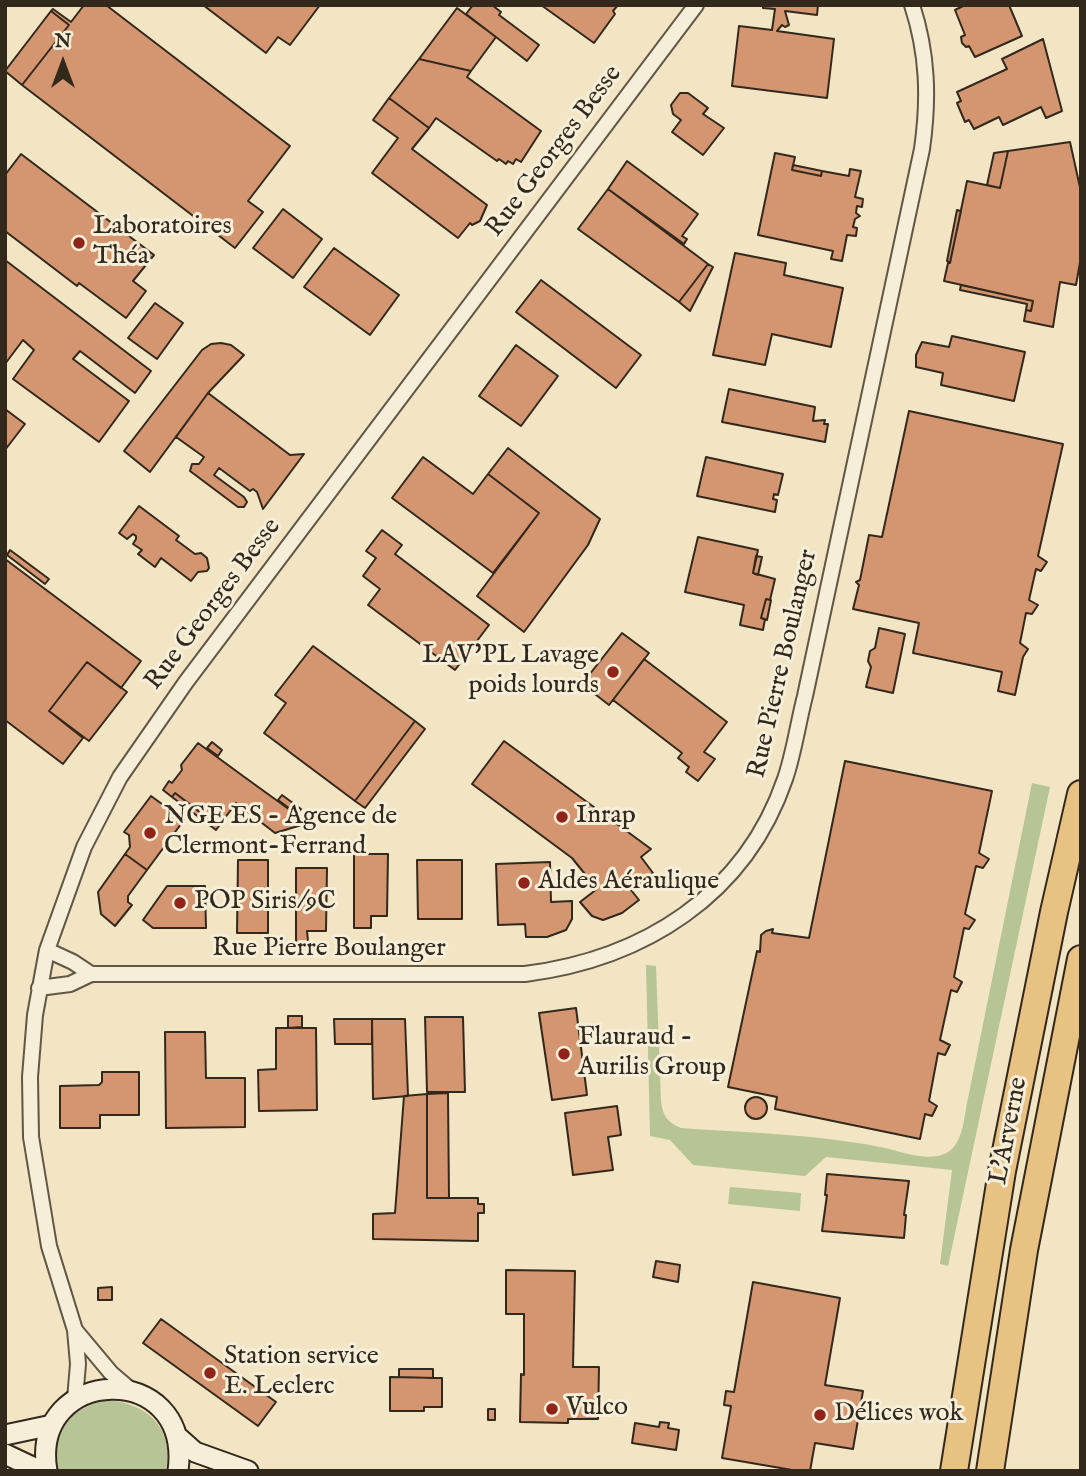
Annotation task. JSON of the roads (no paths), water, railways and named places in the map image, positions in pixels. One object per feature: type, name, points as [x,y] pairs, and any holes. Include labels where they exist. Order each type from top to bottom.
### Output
[{"type":"highway","name":"L'Arverne","points":[[954,1471],[1002,1171],[1054,912],[1081,794]]},
{"type":"highway","name":"L'Arverne","points":[[990,1471],[1024,1250],[1081,959]]},
{"type":"highway","points":[[1024,1250],[1067,1117],[1081,1054]]},
{"type":"street","name":"Rue Georges Besse","points":[[75,1399],[78,1364],[75,1330],[49,1246],[31,1137],[31,1053],[47,950],[83,847],[120,777],[143,743],[696,5]]},
{"type":"street","name":"Rue Pierre Boulanger","points":[[39,988],[70,984],[91,974],[525,974],[560,970],[611,954],[662,930],[690,912],[738,865],[758,835],[785,779],[922,149],[928,101],[926,59],[912,5]]},
{"type":"street","points":[[47,950],[91,974]]},
{"type":"street","name":"Rue Georges Besse","points":[[75,1330],[111,1373],[131,1390]]},
{"type":"street","points":[[47,1471],[46,1441],[62,1410],[75,1399],[103,1388],[131,1390],[157,1403],[171,1420],[177,1436],[180,1455],[178,1471]]},
{"type":"street","points":[[5,1435],[52,1425]]},
{"type":"street","points":[[177,1436],[195,1452],[248,1471]]},
{"type":"street","points":[[5,1454],[41,1471]]},
{"type":"place","name":"Laboratoires Théa","points":[[79,243]]},
{"type":"place","name":"LAV'PL Lavage poids lourds","points":[[613,672]]},
{"type":"place","name":"Inrap","points":[[562,817]]},
{"type":"place","name":"NGE ES - Agence de Clermont-Ferrand","points":[[150,833]]},
{"type":"place","name":"Aldes Aéraulique","points":[[524,883]]},
{"type":"place","name":"POP Siris/9C","points":[[180,903]]},
{"type":"place","name":"Flauraud - Aurilis Group","points":[[564,1054]]},
{"type":"place","name":"Station service E. Leclerc","points":[[210,1373]]},
{"type":"place","name":"Vulco","points":[[552,1409]]},
{"type":"place","name":"Délices wok","points":[[820,1415]]}]
